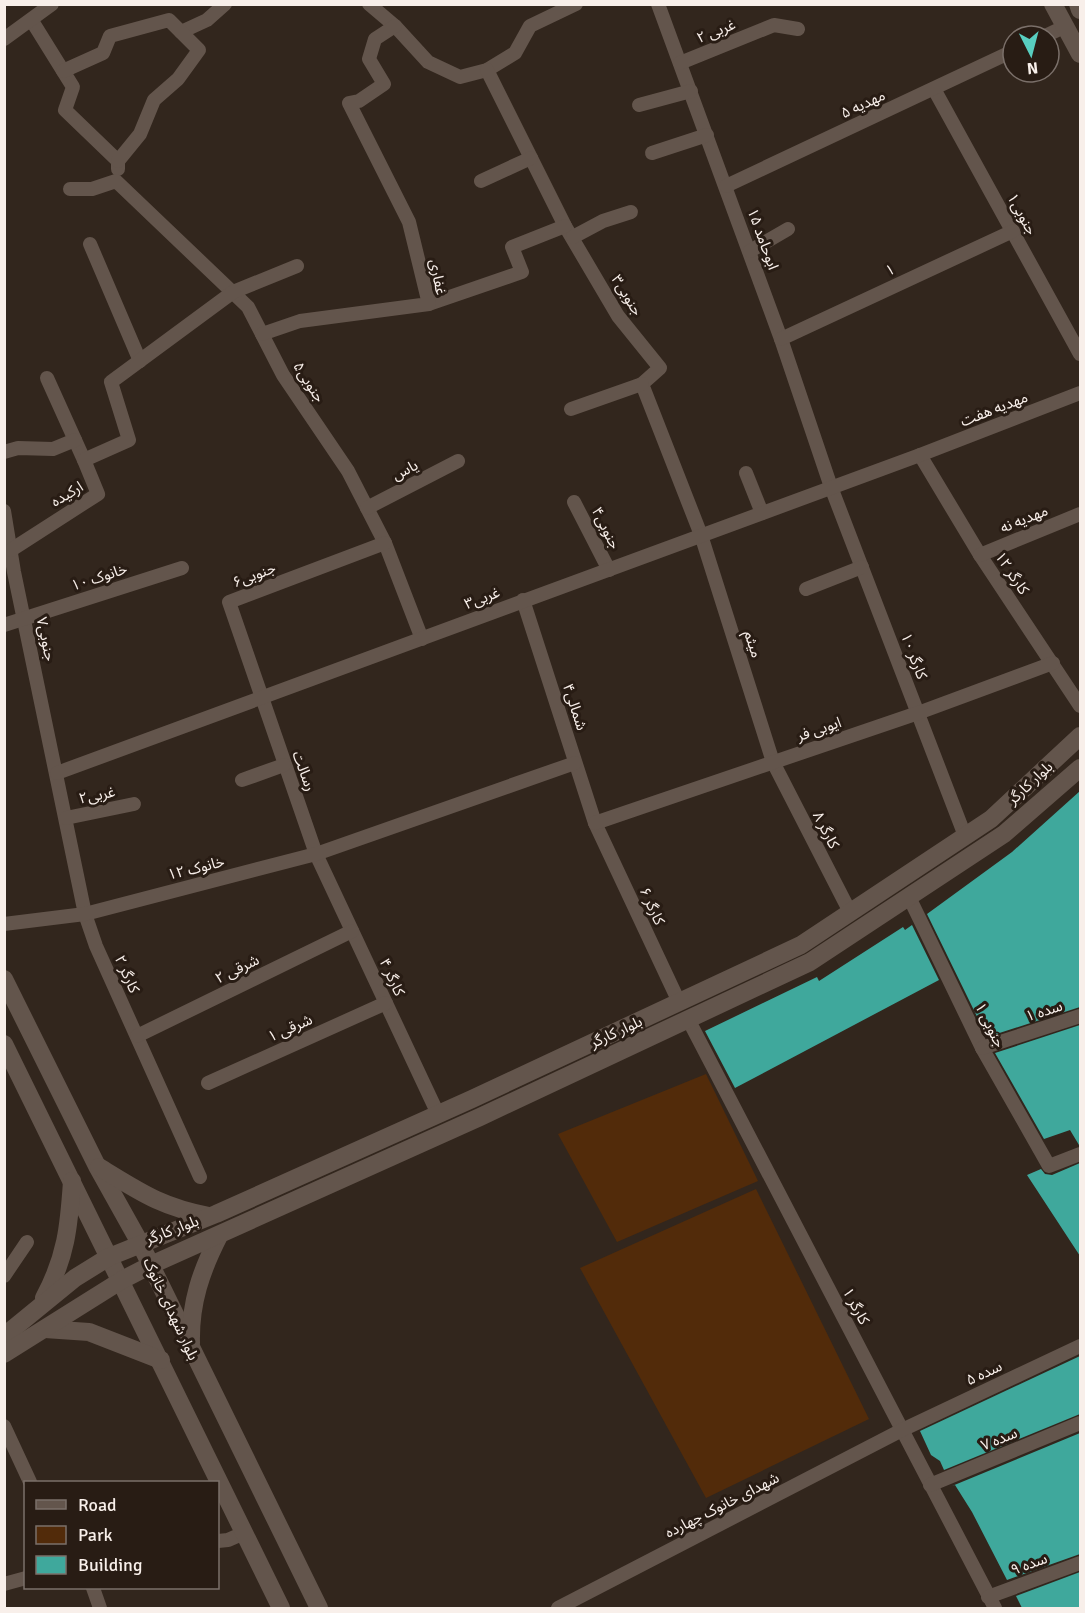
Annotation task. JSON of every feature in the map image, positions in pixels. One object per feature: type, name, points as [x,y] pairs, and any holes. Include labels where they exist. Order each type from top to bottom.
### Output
[{"type":"main road","points":[[1053,4],[1080,54]]},
{"type":"main road","points":[[1078,4],[1080,10]]},
{"type":"main road","name":"بلوار کارگر","points":[[41,1304],[109,1257],[208,1216],[438,1114],[801,945],[992,819],[1080,736]]},
{"type":"main road","name":"بلوار کارگر","points":[[4,1354],[122,1280],[151,1265],[219,1236],[810,962],[1004,834],[1080,768]]},
{"type":"main road","name":"بلوار شهدای خانوک","points":[[4,979],[97,1166],[140,1243],[319,1608]]},
{"type":"main road","name":"بلوار شهدای خانوک","points":[[4,1044],[122,1280],[281,1608]]},
{"type":"main road","points":[[97,1166],[153,1201],[182,1211],[208,1216]]},
{"type":"main road","points":[[4,1336],[41,1304],[56,1277],[69,1233],[72,1179]]},
{"type":"main road","points":[[191,1351],[190,1316],[196,1289],[219,1236]]},
{"type":"main road","points":[[45,1329],[89,1332],[161,1360]]},
{"type":"street","points":[[4,39],[32,21],[52,4]]},
{"type":"street","points":[[181,32],[207,20],[225,4]]},
{"type":"street","points":[[369,4],[395,26],[428,62],[460,77],[487,70],[515,53],[530,26],[576,4]]},
{"type":"street","name":"ابوحامد ۱۵","points":[[658,4],[750,251],[831,488]]},
{"type":"street","points":[[63,70],[103,53],[110,36],[169,20],[199,50],[178,79],[153,100],[140,134],[118,161],[116,181],[92,189],[70,189]]},
{"type":"street","points":[[32,21],[73,87],[64,110],[118,161]]},
{"type":"street","name":"۲ غربی","points":[[680,63],[774,25],[798,29]]},
{"type":"street","name":"غفاری","points":[[262,334],[300,321],[429,304],[409,222],[350,103],[359,101],[384,84],[369,58],[375,39],[395,26]]},
{"type":"street","name":"مهدیه ۵","points":[[726,186],[1001,57]]},
{"type":"street","name":"جنوبی۳","points":[[487,70],[569,231],[618,316],[660,368],[642,384]]},
{"type":"street","name":"جنوبی۱","points":[[934,89],[1080,354]]},
{"type":"street","points":[[639,105],[691,91]]},
{"type":"street","points":[[652,153],[707,135]]},
{"type":"street","points":[[482,181],[531,158]]},
{"type":"street","name":"جنوبی۵","points":[[116,181],[248,307],[284,375],[348,471],[385,543],[422,639]]},
{"type":"street","points":[[429,304],[522,272],[512,247],[631,212]]},
{"type":"street","points":[[750,251],[788,229]]},
{"type":"street","name":"۱","points":[[781,339],[1012,231]]},
{"type":"street","points":[[90,244],[140,361],[233,292],[297,266]]},
{"type":"street","name":"ارکیده","points":[[11,550],[98,494],[84,460],[129,440],[111,382],[140,361]]},
{"type":"street","points":[[47,378],[84,460]]},
{"type":"street","points":[[571,409],[642,384],[701,536]]},
{"type":"street","name":"مهدیه هفت","points":[[920,455],[1080,393]]},
{"type":"street","points":[[4,452],[18,448],[53,449],[75,440]]},
{"type":"street","name":"غربی۳","points":[[57,773],[920,455]]},
{"type":"street","name":"کارگر ۱۲","points":[[920,455],[980,555],[1080,706]]},
{"type":"street","name":"یاس","points":[[367,508],[458,461]]},
{"type":"street","points":[[746,473],[762,513]]},
{"type":"street","name":"کارگر ۱۰","points":[[831,488],[965,837]]},
{"type":"street","name":"جنوبی۴","points":[[574,502],[609,570]]},
{"type":"street","name":"جنوبی۷","points":[[4,511],[57,773]]},
{"type":"street","name":"مهدیه نه","points":[[980,555],[1080,514]]},
{"type":"street","name":"میثم","points":[[701,536],[773,762]]},
{"type":"street","name":"جنوبی۶","points":[[260,698],[229,602],[385,543]]},
{"type":"street","points":[[806,589],[862,567]]},
{"type":"street","name":"خانوک ۱۰","points":[[4,625],[182,568]]},
{"type":"street","name":"شمالی۴","points":[[523,600],[595,824]]},
{"type":"street","name":"ایوبی فر","points":[[595,824],[918,713],[1053,663]]},
{"type":"street","name":"رسالت","points":[[260,698],[316,854]]},
{"type":"street","name":"کارگر ۸","points":[[773,762],[850,912]]},
{"type":"street","name":"خانوک ۱۲","points":[[4,924],[85,914],[316,854],[576,763]]},
{"type":"street","points":[[242,780],[284,765]]},
{"type":"street","name":"کارگر ۲","points":[[57,773],[85,914],[96,946],[200,1177]]},
{"type":"street","name":"غربی۲","points":[[66,818],[134,804]]},
{"type":"street","name":"کارگر ۶","points":[[595,824],[679,1002]]},
{"type":"street","name":"کارگر ۴","points":[[316,854],[438,1114]]},
{"type":"street","name":"۱ جنوبی","points":[[909,897],[982,1048],[1049,1166],[1080,1154]]},
{"type":"street","name":"شرقی ۲","points":[[136,1036],[352,931]]},
{"type":"street","name":"شرقی ۱","points":[[208,1083],[386,1003]]},
{"type":"street","name":"سده ۱","points":[[982,1048],[1080,1016]]},
{"type":"street","name":"کارگر ۱","points":[[688,1019],[991,1603]]},
{"type":"street","points":[[4,1276],[27,1242]]},
{"type":"street","name":"سده ۵","points":[[902,1431],[1080,1346]]},
{"type":"street","name":"سده ۷","points":[[930,1485],[1080,1423]]},
{"type":"street","points":[[4,1426],[30,1481]]},
{"type":"street","name":"شهدای خانوک چهارده","points":[[558,1608],[902,1431]]},
{"type":"street","points":[[219,1541],[228,1540],[244,1533]]},
{"type":"street","name":"سده ۹","points":[[991,1603],[1080,1563]]},
{"type":"street","points":[[4,1584],[24,1579]]},
{"type":"street","points":[[94,1589],[100,1608]]},
{"type":"green space","points":[[706,1074],[758,1181],[617,1242],[558,1134]]},
{"type":"green space","points":[[756,1189],[869,1419],[706,1498],[580,1268]]},
{"type":"building","points":[[1080,791],[1080,1007],[987,1037],[927,914],[1012,852]]},
{"type":"building","points":[[912,925],[939,980],[735,1088],[705,1031],[817,977],[819,981],[903,927],[905,930]]},
{"type":"building","points":[[1080,1025],[1079,1145],[1070,1130],[1044,1139],[995,1053]]},
{"type":"building","points":[[1080,1163],[1080,1256],[1027,1175],[1041,1169],[1045,1174],[1052,1175]]},
{"type":"building","points":[[1080,1356],[1080,1414],[944,1470],[940,1461],[931,1455],[920,1431]]},
{"type":"building","points":[[1080,1433],[1080,1554],[1007,1580],[972,1512],[955,1485],[952,1486]]},
{"type":"building","points":[[1080,1572],[1080,1608],[1022,1608],[1016,1596]]}]
